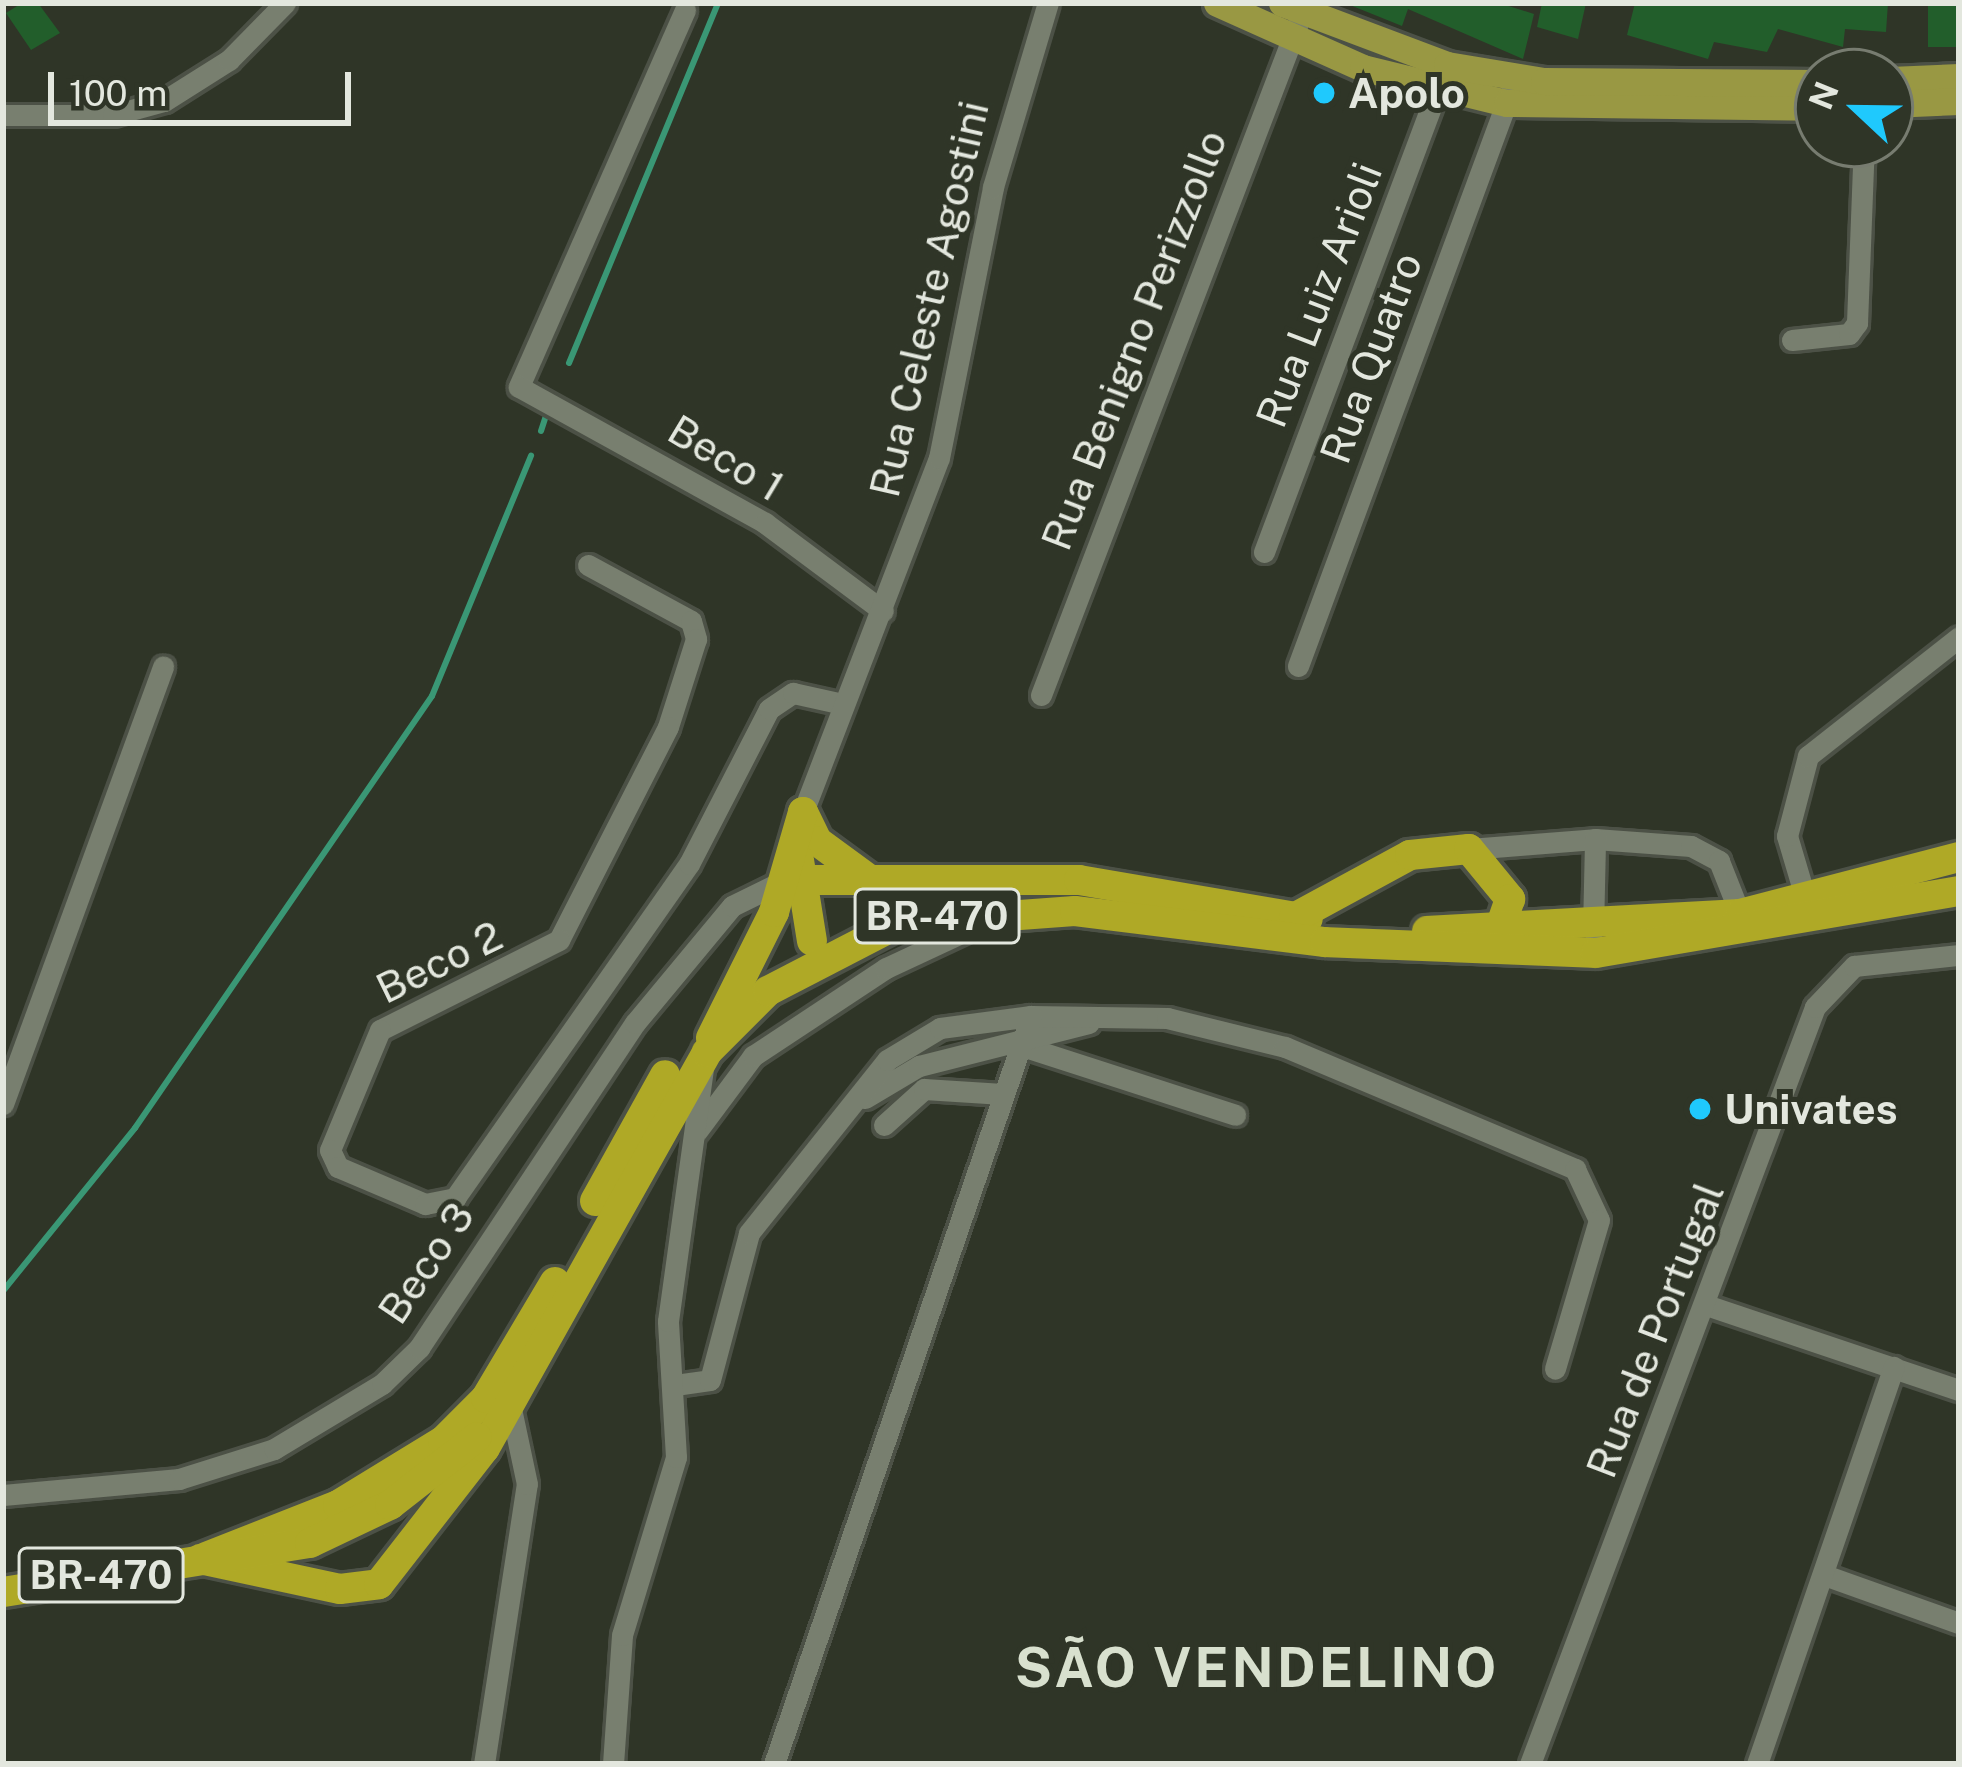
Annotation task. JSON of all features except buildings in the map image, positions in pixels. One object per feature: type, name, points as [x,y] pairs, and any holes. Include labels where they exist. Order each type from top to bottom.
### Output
[{"type":"highway","points":[[802,812],[817,842],[866,877]]},
{"type":"highway","points":[[707,1052],[718,1016],[791,879],[802,812]]},
{"type":"highway","points":[[1294,918],[1410,855],[1469,850],[1559,930]]},
{"type":"highway","name":"BR-470","points":[[200,1559],[338,1505],[443,1441],[486,1398],[635,1121],[718,1016],[812,941],[951,885],[1079,880],[1294,918],[1495,944],[1559,930],[1740,914],[1959,857]]},
{"type":"highway","points":[[791,879],[866,877],[951,885]]},
{"type":"highway","points":[[791,879],[812,941]]},
{"type":"highway","points":[[1495,944],[1504,880]]},
{"type":"highway","name":"BR-470","points":[[3,1592],[310,1543],[430,1478],[510,1404],[707,1052],[820,958],[897,924],[1020,909],[1495,944],[1640,948],[1956,892]]},
{"type":"highway","points":[[200,1559],[340,1588],[379,1584],[510,1404]]},
{"type":"highway","points":[[338,1505],[310,1543],[340,1588]]},
{"type":"main road","points":[[1217,3],[1442,78],[1512,89],[1794,105]]},
{"type":"main road","points":[[1250,3],[1286,23]]},
{"type":"main road","points":[[1914,79],[1959,77]]},
{"type":"main road","points":[[1512,89],[1794,83]]},
{"type":"main road","points":[[1914,103],[1959,101]]},
{"type":"street","points":[[3,115],[113,115],[164,101],[229,60],[285,3]]},
{"type":"street","name":"Rua Celeste Agostini","points":[[802,812],[939,458],[993,187],[1048,3]]},
{"type":"street","name":"Beco 1","points":[[685,10],[520,387],[765,524],[883,611]]},
{"type":"street","name":"Rua Benigno Perizzollo","points":[[1041,694],[1286,23]]},
{"type":"street","name":"Rua Luiz Arioli","points":[[1264,552],[1442,78]]},
{"type":"street","name":"Rua Quatro","points":[[1298,666],[1512,89]]},
{"type":"street","points":[[1792,340],[1850,334],[1858,323],[1863,168]]},
{"type":"street","name":"Beco 2","points":[[588,565],[691,621],[668,727],[559,940],[380,1030],[331,1150],[338,1167],[425,1204],[455,1198],[689,864],[769,710],[793,693],[844,704]]},
{"type":"street","points":[[1806,900],[1786,836],[1808,756],[1959,638]]},
{"type":"street","points":[[3,1104],[163,667]]},
{"type":"street","points":[[1593,930],[1595,839]]},
{"type":"street","points":[[1469,850],[1595,839],[1708,854],[1740,914]]},
{"type":"street","name":"Beco 3","points":[[3,1495],[179,1479],[274,1449],[382,1384],[431,1330],[634,1023],[731,906],[791,879]]},
{"type":"street","points":[[691,1142],[754,1056],[886,968],[1020,909]]},
{"type":"street","name":"Rua de Portugal","points":[[1530,1764],[1709,1306],[1815,1006],[1854,966],[1959,955]]},
{"type":"street","points":[[675,1385],[710,1380],[749,1233],[840,1116],[913,1040],[1031,1016],[1167,1018],[1285,1047],[1575,1169],[1599,1220],[1556,1369]]},
{"type":"street","points":[[774,1764],[1031,1016]]},
{"type":"street","points":[[840,1116],[920,1066],[1021,1046],[1103,1018]]},
{"type":"street","points":[[1021,1046],[1235,1115]]},
{"type":"street","points":[[614,1764],[622,1635],[676,1457],[668,1322],[707,1052]]},
{"type":"street","points":[[884,1125],[936,1086],[1003,1094]]},
{"type":"street","points":[[1709,1306],[1959,1390]]},
{"type":"street","points":[[1757,1764],[1894,1367]]},
{"type":"street","points":[[484,1764],[527,1484],[510,1404]]},
{"type":"street","points":[[1824,1575],[1959,1623]]},
{"type":"waterway","points":[[569,363],[718,3]]},
{"type":"waterway","points":[[541,431],[548,410]]},
{"type":"waterway","points":[[3,1291],[135,1128],[432,696],[531,456]]},
{"type":"place","name":"Apolo","points":[[1324,93]]},
{"type":"place","name":"Univates","points":[[1700,1109]]},
{"type":"district","name":"SÃO VENDELINO","points":[[1257,1668]]}]
